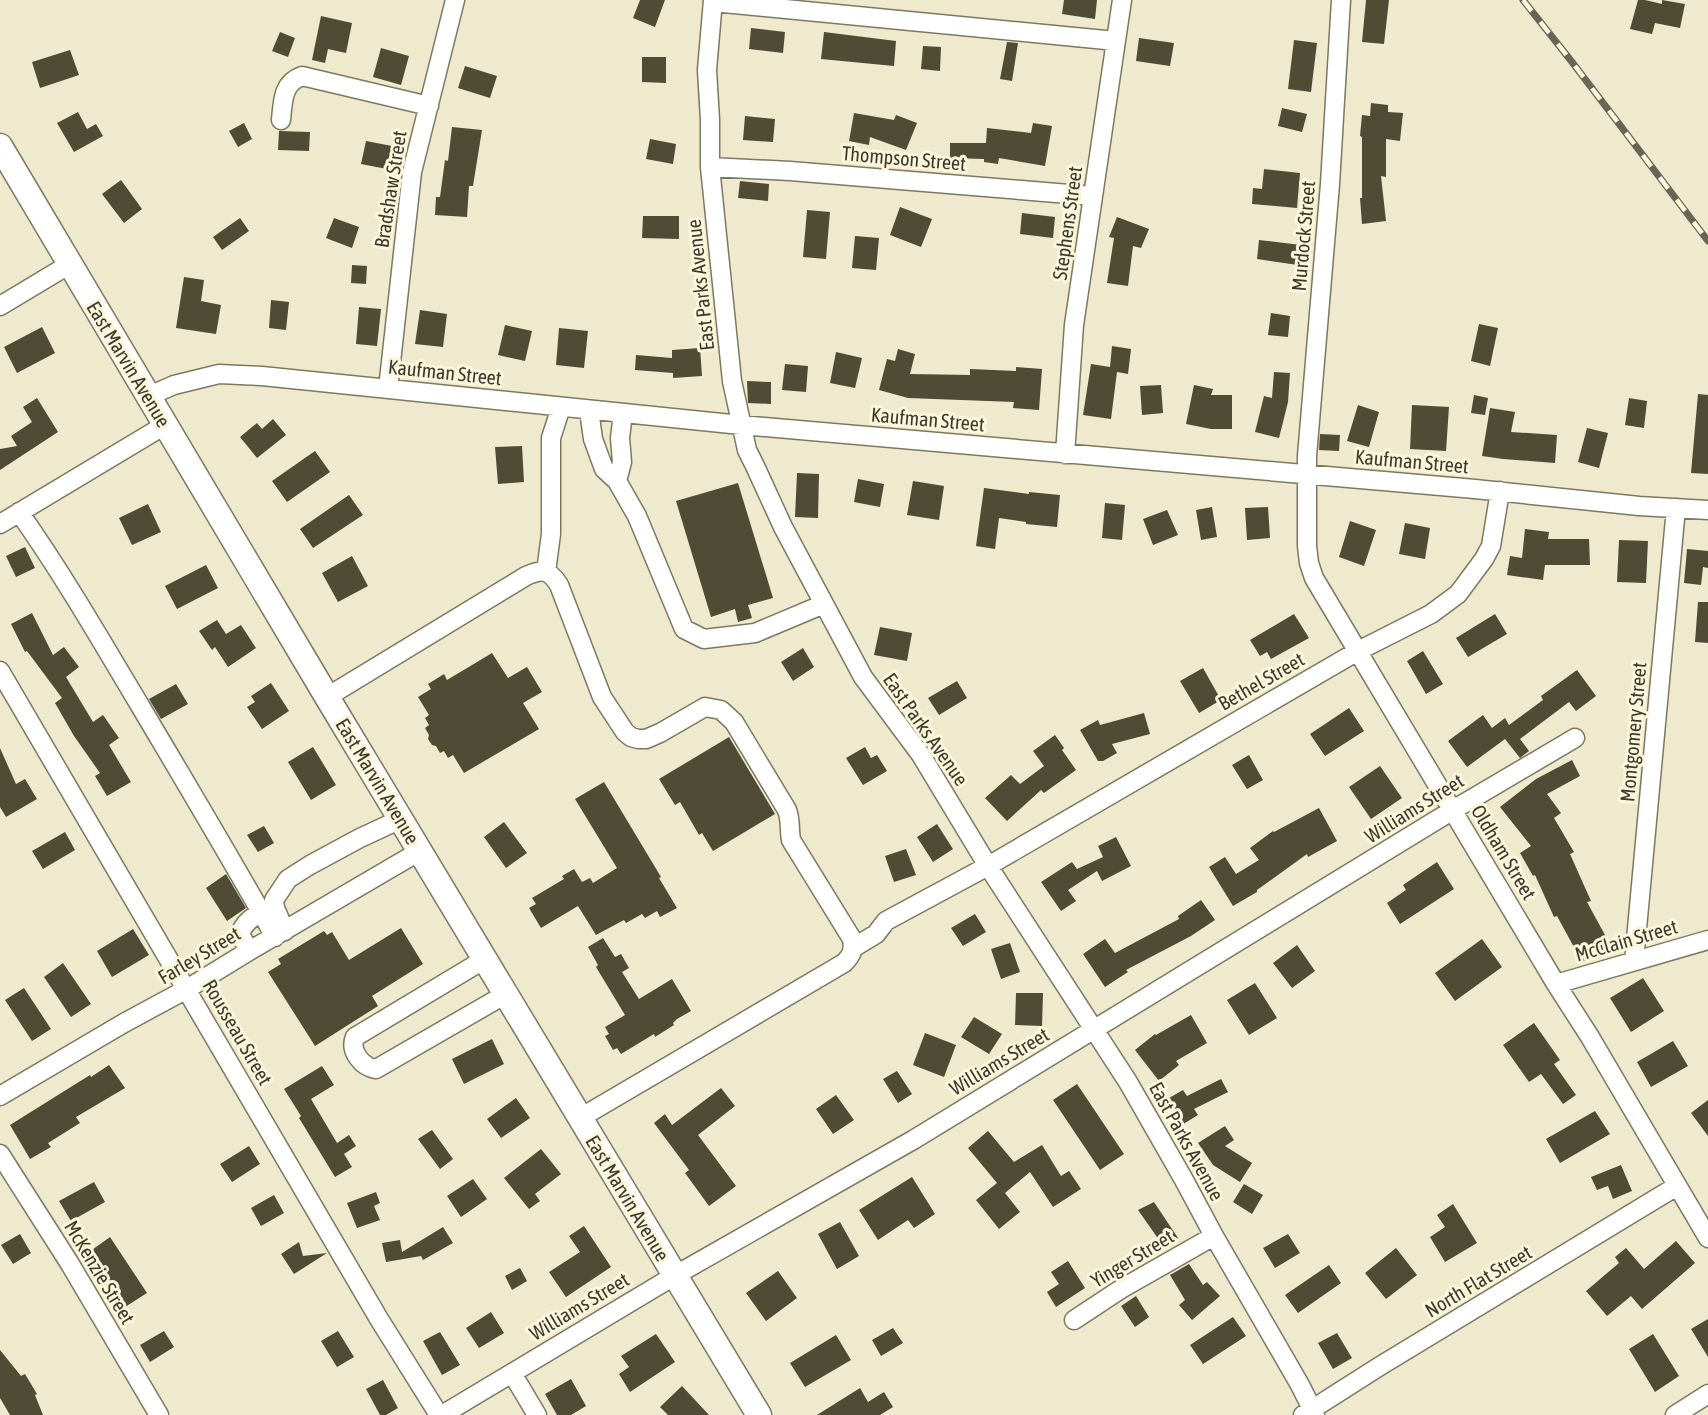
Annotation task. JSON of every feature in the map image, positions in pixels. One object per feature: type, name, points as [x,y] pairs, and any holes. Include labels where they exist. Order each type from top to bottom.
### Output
[{"type":"main road","name":"East Marvin Avenue","points":[[0,146],[327,697],[759,1415]]},
{"type":"street","name":"Bradshaw Street","points":[[388,389],[412,171],[455,0]]},
{"type":"street","name":"Stephens Street","points":[[1065,454],[1074,325],[1122,0]]},
{"type":"street","name":"Murdock Street","points":[[1306,475],[1330,184],[1341,0]]},
{"type":"street","points":[[713,1],[1116,41]]},
{"type":"street","name":"East Parks Avenue","points":[[713,1],[707,70],[710,167],[732,381],[747,450],[783,527],[863,677],[921,755],[988,866],[1139,1102],[1300,1385],[1310,1413]]},
{"type":"street","points":[[281,120],[284,93],[293,79],[302,76],[429,106]]},
{"type":"street","name":"Thompson Street","points":[[710,167],[790,171],[1093,196]]},
{"type":"street","points":[[0,306],[70,264]]},
{"type":"street","name":"Kaufman Street","points":[[149,396],[174,385],[219,374],[288,378],[741,425],[1500,491],[1639,506],[1708,510]]},
{"type":"street","points":[[546,572],[551,534],[551,438],[561,407]]},
{"type":"street","points":[[589,410],[593,439],[603,469],[617,481],[637,516],[684,629],[704,639],[755,633],[824,603]]},
{"type":"street","points":[[617,481],[622,462],[620,438],[622,413]]},
{"type":"street","points":[[0,524],[165,425]]},
{"type":"street","name":"Oldham Street","points":[[1306,475],[1307,546],[1314,578],[1708,1238]]},
{"type":"street","name":"Bethel Street","points":[[580,1118],[844,963],[851,956],[853,948],[876,934],[886,921],[988,866],[1358,651],[1431,614],[1458,594],[1484,559],[1491,546],[1500,491]]},
{"type":"street","name":"Montgomery Street","points":[[1634,961],[1676,508]]},
{"type":"street","points":[[19,512],[94,628],[261,912],[280,934]]},
{"type":"street","points":[[327,697],[526,576],[538,571],[546,572],[553,576],[559,585],[602,697],[625,732],[631,737],[646,739],[660,734],[705,707],[721,710],[735,722],[787,810],[791,840],[852,939],[853,948]]},
{"type":"street","name":"Rousseau Street","points":[[0,671],[379,1319],[440,1415]]},
{"type":"street","name":"Williams Street","points":[[440,1415],[674,1276],[913,1140],[1575,738]]},
{"type":"street","points":[[280,934],[274,900],[288,879],[360,838],[401,819]]},
{"type":"street","name":"Farley Street","points":[[0,1096],[420,851]]},
{"type":"street","points":[[249,951],[240,934],[250,919],[261,912]]},
{"type":"street","name":"McClain Street","points":[[1556,984],[1708,940]]},
{"type":"street","points":[[485,959],[355,1037],[353,1047],[358,1059],[369,1068],[376,1069],[506,994]]},
{"type":"street","name":"McKenzie Street","points":[[0,1154],[70,1264],[159,1415]]},
{"type":"street","name":"North Flat Street","points":[[1310,1413],[1677,1186]]},
{"type":"street","name":"Yinger Street","points":[[1074,1320],[1120,1289],[1214,1236]]},
{"type":"street","points":[[512,1373],[537,1415]]},
{"type":"street","points":[[1678,1414],[1708,1394]]},
{"type":"building","points":[[640,0],[665,0],[655,27],[633,18]]},
{"type":"building","points":[[1064,0],[1097,0],[1095,19],[1062,14]]},
{"type":"building","points":[[1366,0],[1389,0],[1384,44],[1362,42]]},
{"type":"building","points":[[1638,0],[1662,4],[1662,0],[1685,4],[1680,28],[1655,23],[1652,34],[1630,29]]},
{"type":"building","points":[[321,16],[352,23],[346,53],[328,49],[325,63],[312,60]]},
{"type":"building","points":[[751,28],[785,32],[783,53],[749,49]]},
{"type":"building","points":[[280,32],[295,38],[288,57],[272,51]]},
{"type":"building","points":[[824,32],[896,41],[894,66],[821,59]]},
{"type":"building","points":[[1139,38],[1174,43],[1170,66],[1136,61]]},
{"type":"building","points":[[1294,40],[1317,43],[1311,92],[1288,89]]},
{"type":"building","points":[[1007,42],[1018,43],[1012,81],[1000,79]]},
{"type":"building","points":[[923,46],[941,47],[940,71],[921,69]]},
{"type":"building","points":[[381,48],[409,56],[401,85],[373,77]]},
{"type":"building","points":[[70,50],[79,75],[40,88],[32,62]]},
{"type":"building","points":[[642,57],[666,57],[666,83],[642,82]]},
{"type":"building","points":[[465,66],[497,76],[490,98],[458,88]]},
{"type":"building","points":[[1371,103],[1388,105],[1388,112],[1403,113],[1400,141],[1386,139],[1386,177],[1381,176],[1386,221],[1362,224],[1360,198],[1362,198],[1362,137],[1360,136],[1362,115],[1370,116]]},
{"type":"building","points":[[1282,108],[1307,114],[1302,132],[1278,126]]},
{"type":"building","points":[[78,112],[87,129],[96,124],[103,136],[74,152],[57,123]]},
{"type":"building","points":[[854,113],[894,120],[896,115],[917,123],[906,150],[870,137],[869,145],[849,141]]},
{"type":"building","points":[[745,116],[775,119],[773,142],[743,140]]},
{"type":"building","points":[[244,123],[252,139],[238,147],[229,131]]},
{"type":"building","points":[[1033,123],[1052,126],[1045,166],[999,158],[998,164],[984,162],[984,159],[950,158],[950,143],[986,143],[987,128],[1031,133]]},
{"type":"building","points":[[452,127],[482,130],[473,186],[469,186],[467,217],[435,215],[436,197],[440,197],[445,160],[448,161]]},
{"type":"building","points":[[279,131],[310,132],[309,151],[278,150]]},
{"type":"building","points":[[650,139],[676,144],[673,164],[646,159]]},
{"type":"building","points":[[366,141],[392,146],[387,169],[361,164]]},
{"type":"building","points":[[1264,169],[1300,173],[1297,208],[1252,204],[1253,188],[1262,189]]},
{"type":"building","points":[[121,180],[142,209],[124,223],[102,194]]},
{"type":"building","points":[[740,181],[769,184],[768,201],[738,198]]},
{"type":"building","points":[[900,207],[932,219],[921,247],[890,235]]},
{"type":"building","points":[[807,210],[830,212],[826,259],[803,257]]},
{"type":"building","points":[[1022,213],[1055,217],[1053,238],[1020,234]]},
{"type":"building","points":[[643,216],[679,216],[679,239],[642,238]]},
{"type":"building","points":[[1117,217],[1149,229],[1141,248],[1133,246],[1128,286],[1107,283],[1114,238],[1109,237]]},
{"type":"building","points":[[240,218],[249,231],[222,250],[213,237]]},
{"type":"building","points":[[334,218],[359,227],[352,248],[326,238]]},
{"type":"building","points":[[855,236],[879,238],[876,270],[852,268]]},
{"type":"building","points":[[1259,240],[1301,245],[1298,265],[1257,259]]},
{"type":"building","points":[[352,265],[367,266],[366,284],[351,283]]},
{"type":"building","points":[[184,277],[204,280],[201,301],[221,305],[216,334],[176,328]]},
{"type":"building","points":[[271,300],[289,302],[286,330],[269,328]]},
{"type":"building","points":[[359,307],[381,309],[377,346],[356,344]]},
{"type":"building","points":[[420,310],[447,314],[443,347],[415,344]]},
{"type":"building","points":[[1271,313],[1290,316],[1288,337],[1268,335]]},
{"type":"building","points":[[1479,324],[1498,328],[1490,366],[1471,361]]},
{"type":"building","points":[[505,325],[532,331],[525,361],[498,355]]},
{"type":"building","points":[[42,327],[55,353],[17,373],[4,347]]},
{"type":"building","points":[[559,328],[588,331],[584,368],[556,365]]},
{"type":"building","points":[[1112,346],[1131,349],[1128,374],[1117,372],[1111,419],[1083,415],[1091,364],[1110,367]]},
{"type":"building","points":[[700,348],[702,376],[673,378],[673,373],[635,370],[636,355],[672,358],[672,350]]},
{"type":"building","points":[[898,349],[915,354],[910,374],[970,375],[970,369],[1016,371],[1016,367],[1042,369],[1039,410],[1013,408],[1014,402],[908,398],[879,390],[887,359],[895,361]]},
{"type":"building","points":[[836,352],[862,358],[855,388],[830,383]]},
{"type":"building","points":[[785,364],[808,366],[806,392],[782,390]]},
{"type":"building","points":[[1274,372],[1290,373],[1288,402],[1279,438],[1255,432],[1264,396],[1272,398]]},
{"type":"building","points":[[747,381],[771,382],[771,404],[748,403]]},
{"type":"building","points":[[1161,385],[1163,413],[1142,415],[1140,386]]},
{"type":"building","points":[[1194,385],[1213,389],[1211,395],[1232,395],[1232,429],[1211,429],[1186,424]]},
{"type":"building","points":[[1698,394],[1708,395],[1708,474],[1691,473]]},
{"type":"building","points":[[1474,395],[1488,398],[1485,415],[1471,413]]},
{"type":"building","points":[[37,398],[58,432],[0,470],[0,449],[17,446],[11,436],[32,422],[23,407]]},
{"type":"building","points":[[1629,398],[1647,401],[1644,428],[1625,425]]},
{"type":"building","points":[[1358,405],[1379,412],[1369,447],[1347,441]]},
{"type":"building","points":[[1412,405],[1449,407],[1446,451],[1410,449]]},
{"type":"building","points":[[1490,408],[1515,412],[1511,432],[1557,435],[1555,463],[1482,456]]},
{"type":"building","points":[[273,419],[286,435],[257,458],[240,437],[257,423],[262,429]]},
{"type":"building","points":[[1587,428],[1608,433],[1599,468],[1578,462]]},
{"type":"building","points":[[1320,434],[1340,435],[1339,451],[1319,450]]},
{"type":"building","points":[[522,446],[524,482],[498,484],[495,447]]},
{"type":"building","points":[[315,451],[330,472],[287,502],[272,481]]},
{"type":"building","points":[[797,473],[819,474],[818,518],[795,517]]},
{"type":"building","points":[[858,479],[884,484],[880,507],[854,502]]},
{"type":"building","points":[[913,481],[944,486],[939,520],[907,515]]},
{"type":"building","points":[[738,483],[773,598],[748,605],[752,618],[738,622],[735,609],[711,617],[676,501]]},
{"type":"building","points":[[984,488],[1029,494],[1029,492],[1060,495],[1057,527],[999,518],[995,549],[976,546]]},
{"type":"building","points":[[349,495],[363,515],[313,548],[300,529]]},
{"type":"building","points":[[1105,503],[1125,505],[1122,540],[1102,538]]},
{"type":"building","points":[[148,504],[161,532],[132,545],[119,518]]},
{"type":"building","points":[[1212,507],[1217,537],[1201,540],[1196,510]]},
{"type":"building","points":[[1268,507],[1270,538],[1247,540],[1245,508]]},
{"type":"building","points":[[1167,510],[1178,535],[1153,545],[1143,519]]},
{"type":"building","points":[[1350,521],[1376,530],[1364,566],[1339,557]]},
{"type":"building","points":[[1405,523],[1430,528],[1425,559],[1399,554]]},
{"type":"building","points":[[1525,529],[1549,532],[1548,539],[1589,539],[1590,565],[1545,565],[1543,580],[1507,575],[1510,556],[1522,558]]},
{"type":"building","points":[[1619,540],[1648,541],[1646,583],[1617,582]]},
{"type":"building","points":[[25,547],[35,568],[16,577],[6,556]]},
{"type":"building","points":[[1687,549],[1708,551],[1708,568],[1703,567],[1701,585],[1684,583]]},
{"type":"building","points":[[352,556],[368,586],[338,602],[322,573]]},
{"type":"building","points":[[206,565],[218,588],[177,609],[165,586]]},
{"type":"building","points":[[1698,602],[1708,602],[1708,643],[1695,642]]},
{"type":"building","points":[[32,613],[53,655],[64,647],[79,667],[66,677],[93,722],[103,715],[119,738],[109,745],[131,782],[107,796],[95,776],[100,773],[74,736],[55,703],[62,698],[27,651],[25,652],[11,624]]},
{"type":"building","points":[[1294,614],[1309,638],[1271,659],[1267,652],[1260,656],[1250,640]]},
{"type":"building","points":[[1495,614],[1507,634],[1468,657],[1456,638]]},
{"type":"building","points":[[217,620],[226,634],[241,625],[256,648],[228,667],[215,647],[212,650],[199,631]]},
{"type":"building","points":[[880,627],[912,633],[907,661],[874,655]]},
{"type":"building","points":[[803,648],[814,667],[793,681],[781,662]]},
{"type":"building","points":[[1423,651],[1443,684],[1426,694],[1407,661]]},
{"type":"building","points":[[492,653],[508,678],[527,667],[542,692],[523,703],[539,729],[464,773],[453,755],[448,758],[444,751],[440,753],[428,739],[429,735],[425,728],[429,725],[425,718],[429,715],[418,697],[431,689],[428,684],[444,674],[447,680]]},
{"type":"building","points":[[1203,668],[1221,700],[1199,713],[1180,681]]},
{"type":"building","points":[[1577,670],[1596,696],[1576,711],[1569,702],[1520,739],[1529,751],[1520,758],[1505,739],[1467,767],[1448,741],[1483,715],[1492,728],[1505,718],[1509,725],[1543,700],[1541,696]]},
{"type":"building","points":[[957,681],[967,698],[939,715],[928,698]]},
{"type":"building","points":[[271,683],[289,711],[262,729],[247,707],[255,702],[251,696]]},
{"type":"building","points":[[176,684],[188,704],[161,719],[149,699]]},
{"type":"building","points":[[1349,708],[1364,731],[1325,756],[1310,734]]},
{"type":"building","points":[[1144,713],[1150,734],[1112,744],[1117,753],[1103,761],[1098,761],[1080,730],[1098,720],[1100,725]]},
{"type":"building","points":[[1055,735],[1076,770],[1044,793],[1041,790],[1007,821],[985,798],[1011,775],[1020,784],[1044,766],[1033,751]]},
{"type":"building","points":[[729,737],[775,814],[713,851],[702,833],[699,835],[680,802],[675,805],[659,779]]},
{"type":"building","points":[[313,747],[336,785],[311,800],[288,762]]},
{"type":"building","points":[[865,747],[871,758],[877,755],[887,771],[863,785],[846,758]]},
{"type":"building","points":[[0,748],[16,784],[25,779],[37,799],[6,817],[0,807]]},
{"type":"building","points":[[1249,755],[1263,780],[1247,789],[1232,765]]},
{"type":"building","points":[[1572,760],[1580,776],[1547,794],[1561,813],[1554,818],[1574,852],[1570,854],[1591,901],[1587,902],[1611,946],[1582,962],[1557,916],[1554,917],[1535,875],[1533,876],[1520,853],[1531,846],[1500,807],[1536,779]]},
{"type":"building","points":[[1380,766],[1402,798],[1371,819],[1349,787]]},
{"type":"building","points":[[604,782],[677,908],[660,917],[657,911],[645,918],[642,914],[626,923],[624,920],[596,935],[578,906],[541,928],[529,908],[536,904],[532,898],[564,879],[562,876],[574,869],[582,882],[590,878],[593,883],[617,868],[575,799]]},
{"type":"building","points":[[1319,808],[1337,841],[1308,857],[1307,854],[1257,892],[1233,906],[1209,867],[1225,857],[1236,874],[1259,860],[1250,848],[1273,831]]},
{"type":"building","points":[[504,822],[527,853],[506,868],[484,837]]},
{"type":"building","points":[[937,824],[953,849],[933,862],[917,837]]},
{"type":"building","points":[[264,826],[274,843],[258,852],[247,835]]},
{"type":"building","points":[[65,832],[75,850],[43,869],[32,851]]},
{"type":"building","points":[[1116,837],[1131,866],[1102,881],[1097,871],[1068,890],[1076,901],[1061,911],[1041,882],[1072,862],[1077,869],[1103,857],[1098,846]]},
{"type":"building","points":[[906,849],[916,875],[894,882],[885,856]]},
{"type":"building","points":[[1437,862],[1454,889],[1400,924],[1387,903],[1406,890],[1403,885]]},
{"type":"building","points":[[226,874],[246,908],[227,921],[206,888]]},
{"type":"building","points":[[1201,900],[1215,920],[1191,936],[1126,970],[1128,972],[1105,987],[1083,954],[1105,939],[1115,953],[1179,919],[1178,916]]},
{"type":"building","points":[[975,914],[986,932],[963,946],[951,928]]},
{"type":"building","points":[[401,928],[423,964],[372,996],[378,1006],[315,1046],[268,972],[281,964],[278,959],[324,931],[327,935],[332,932],[349,960]]},
{"type":"building","points":[[133,929],[149,955],[112,977],[97,951]]},
{"type":"building","points":[[603,938],[615,957],[621,954],[629,968],[622,972],[639,999],[672,979],[691,1011],[655,1037],[654,1034],[621,1054],[617,1048],[613,1050],[605,1036],[609,1034],[605,1027],[625,1015],[596,967],[598,965],[588,947]]},
{"type":"building","points":[[1482,939],[1502,967],[1455,1001],[1435,973]]},
{"type":"building","points":[[1010,943],[1020,972],[1001,979],[991,949]]},
{"type":"building","points":[[1297,945],[1315,971],[1292,988],[1273,963]]},
{"type":"building","points":[[63,963],[91,1004],[71,1017],[44,977]]},
{"type":"building","points":[[1643,978],[1664,1011],[1631,1032],[1610,998]]},
{"type":"building","points":[[1255,983],[1277,1018],[1249,1035],[1227,1000]]},
{"type":"building","points":[[24,988],[51,1029],[32,1041],[5,1000]]},
{"type":"building","points":[[1016,993],[1043,993],[1042,1026],[1015,1025]]},
{"type":"building","points":[[1191,1015],[1207,1043],[1176,1061],[1179,1065],[1159,1081],[1135,1050],[1155,1034]]},
{"type":"building","points":[[974,1017],[1002,1034],[989,1054],[961,1037]]},
{"type":"building","points":[[1534,1023],[1560,1060],[1554,1064],[1576,1095],[1563,1104],[1541,1074],[1529,1082],[1503,1045]]},
{"type":"building","points":[[925,1033],[956,1045],[944,1077],[913,1065]]},
{"type":"building","points":[[492,1039],[504,1064],[464,1084],[452,1059]]},
{"type":"building","points":[[1673,1041],[1688,1066],[1651,1087],[1637,1062]]},
{"type":"building","points":[[109,1065],[125,1088],[76,1117],[80,1123],[48,1143],[51,1147],[30,1159],[10,1125]]},
{"type":"building","points":[[322,1066],[334,1085],[311,1099],[337,1143],[349,1135],[356,1146],[344,1154],[352,1167],[335,1177],[284,1089]]},
{"type":"building","points":[[897,1071],[912,1094],[898,1103],[883,1079]]},
{"type":"building","points":[[1221,1079],[1228,1092],[1194,1109],[1198,1115],[1180,1126],[1164,1101],[1183,1090],[1187,1096]]},
{"type":"building","points":[[1077,1084],[1124,1154],[1100,1170],[1053,1100]]},
{"type":"building","points":[[721,1088],[735,1106],[698,1135],[736,1186],[709,1206],[685,1173],[689,1170],[654,1123],[665,1114],[672,1125]]},
{"type":"building","points":[[836,1095],[854,1120],[833,1134],[816,1109]]},
{"type":"building","points":[[516,1098],[530,1118],[501,1138],[487,1119]]},
{"type":"building","points":[[1708,1100],[1708,1136],[1691,1113]]},
{"type":"building","points":[[1595,1111],[1610,1134],[1560,1163],[1546,1139]]},
{"type":"building","points":[[1225,1126],[1234,1140],[1225,1146],[1252,1163],[1240,1182],[1213,1165],[1198,1143]]},
{"type":"building","points":[[432,1130],[453,1159],[440,1169],[418,1139]]},
{"type":"building","points":[[988,1131],[1014,1162],[1042,1145],[1061,1176],[1069,1171],[1081,1189],[1053,1207],[1030,1172],[1005,1193],[1020,1212],[999,1229],[976,1200],[997,1183],[968,1148]]},
{"type":"building","points":[[249,1146],[260,1164],[232,1182],[220,1164]]},
{"type":"building","points":[[541,1149],[561,1174],[535,1194],[540,1201],[529,1209],[504,1178]]},
{"type":"building","points":[[1621,1165],[1632,1191],[1613,1199],[1608,1186],[1597,1190],[1591,1177]]},
{"type":"building","points":[[912,1177],[935,1214],[914,1228],[908,1220],[878,1240],[859,1210]]},
{"type":"building","points":[[473,1179],[487,1199],[461,1217],[447,1196]]},
{"type":"building","points":[[94,1182],[105,1202],[71,1221],[59,1201]]},
{"type":"building","points":[[1244,1184],[1263,1195],[1252,1214],[1233,1202]]},
{"type":"building","points":[[376,1192],[380,1203],[374,1206],[380,1220],[357,1228],[347,1203]]},
{"type":"building","points":[[274,1195],[284,1213],[261,1226],[251,1208]]},
{"type":"building","points":[[1154,1202],[1178,1238],[1164,1247],[1138,1210]]},
{"type":"building","points":[[1453,1204],[1477,1243],[1445,1262],[1430,1237],[1445,1227],[1437,1215]]},
{"type":"building","points":[[840,1222],[859,1256],[837,1269],[818,1234]]},
{"type":"building","points":[[584,1226],[611,1267],[566,1297],[549,1272],[580,1252],[569,1236]]},
{"type":"building","points":[[443,1227],[453,1243],[423,1260],[421,1256],[386,1262],[382,1243],[400,1240],[402,1252]]},
{"type":"building","points":[[20,1234],[31,1253],[13,1264],[1,1245]]},
{"type":"building","points":[[1288,1234],[1300,1253],[1275,1268],[1263,1248]]},
{"type":"building","points":[[110,1237],[147,1293],[125,1307],[89,1252]]},
{"type":"building","points":[[1676,1241],[1695,1263],[1642,1309],[1631,1296],[1607,1316],[1586,1291],[1619,1263],[1615,1257],[1626,1248],[1644,1269]]},
{"type":"building","points":[[299,1242],[303,1256],[327,1253],[294,1274],[281,1254]]},
{"type":"building","points":[[1396,1248],[1417,1275],[1386,1299],[1365,1273]]},
{"type":"building","points":[[1068,1261],[1085,1288],[1056,1307],[1047,1292],[1059,1284],[1051,1272]]},
{"type":"building","points":[[1189,1264],[1203,1285],[1207,1282],[1220,1296],[1192,1320],[1179,1305],[1185,1300],[1170,1275]]},
{"type":"building","points":[[1329,1265],[1341,1283],[1298,1313],[1285,1295]]},
{"type":"building","points":[[520,1268],[527,1281],[512,1290],[505,1276]]},
{"type":"building","points":[[778,1271],[797,1298],[766,1321],[746,1293]]},
{"type":"building","points":[[1136,1296],[1149,1317],[1135,1327],[1121,1306]]},
{"type":"building","points":[[491,1312],[504,1333],[479,1348],[466,1328]]},
{"type":"building","points":[[1233,1317],[1246,1336],[1203,1364],[1190,1345]]},
{"type":"building","points":[[1708,1319],[1708,1357],[1691,1329]]},
{"type":"building","points":[[893,1328],[903,1343],[881,1356],[872,1340]]},
{"type":"building","points":[[164,1331],[174,1347],[150,1362],[140,1345]]},
{"type":"building","points":[[338,1331],[354,1357],[337,1367],[321,1341]]},
{"type":"building","points":[[440,1332],[460,1365],[442,1375],[423,1341]]},
{"type":"building","points":[[1337,1333],[1352,1358],[1333,1369],[1318,1343]]},
{"type":"building","points":[[656,1334],[675,1362],[630,1392],[619,1374],[629,1367],[621,1356]]},
{"type":"building","points":[[1653,1334],[1679,1376],[1655,1392],[1629,1349]]},
{"type":"building","points":[[836,1335],[851,1360],[805,1387],[790,1363]]},
{"type":"building","points":[[0,1350],[21,1376],[25,1374],[37,1394],[35,1395],[43,1415],[10,1415],[0,1398]]},
{"type":"building","points":[[571,1379],[586,1406],[571,1415],[557,1415],[545,1394]]},
{"type":"building","points":[[383,1380],[398,1408],[386,1415],[380,1415],[366,1389]]},
{"type":"building","points":[[682,1386],[709,1415],[668,1415],[660,1407]]},
{"type":"building","points":[[860,1388],[868,1402],[884,1392],[893,1407],[880,1415],[817,1415]]},
{"type":"railway","points":[[1523,0],[1708,241]]}]
